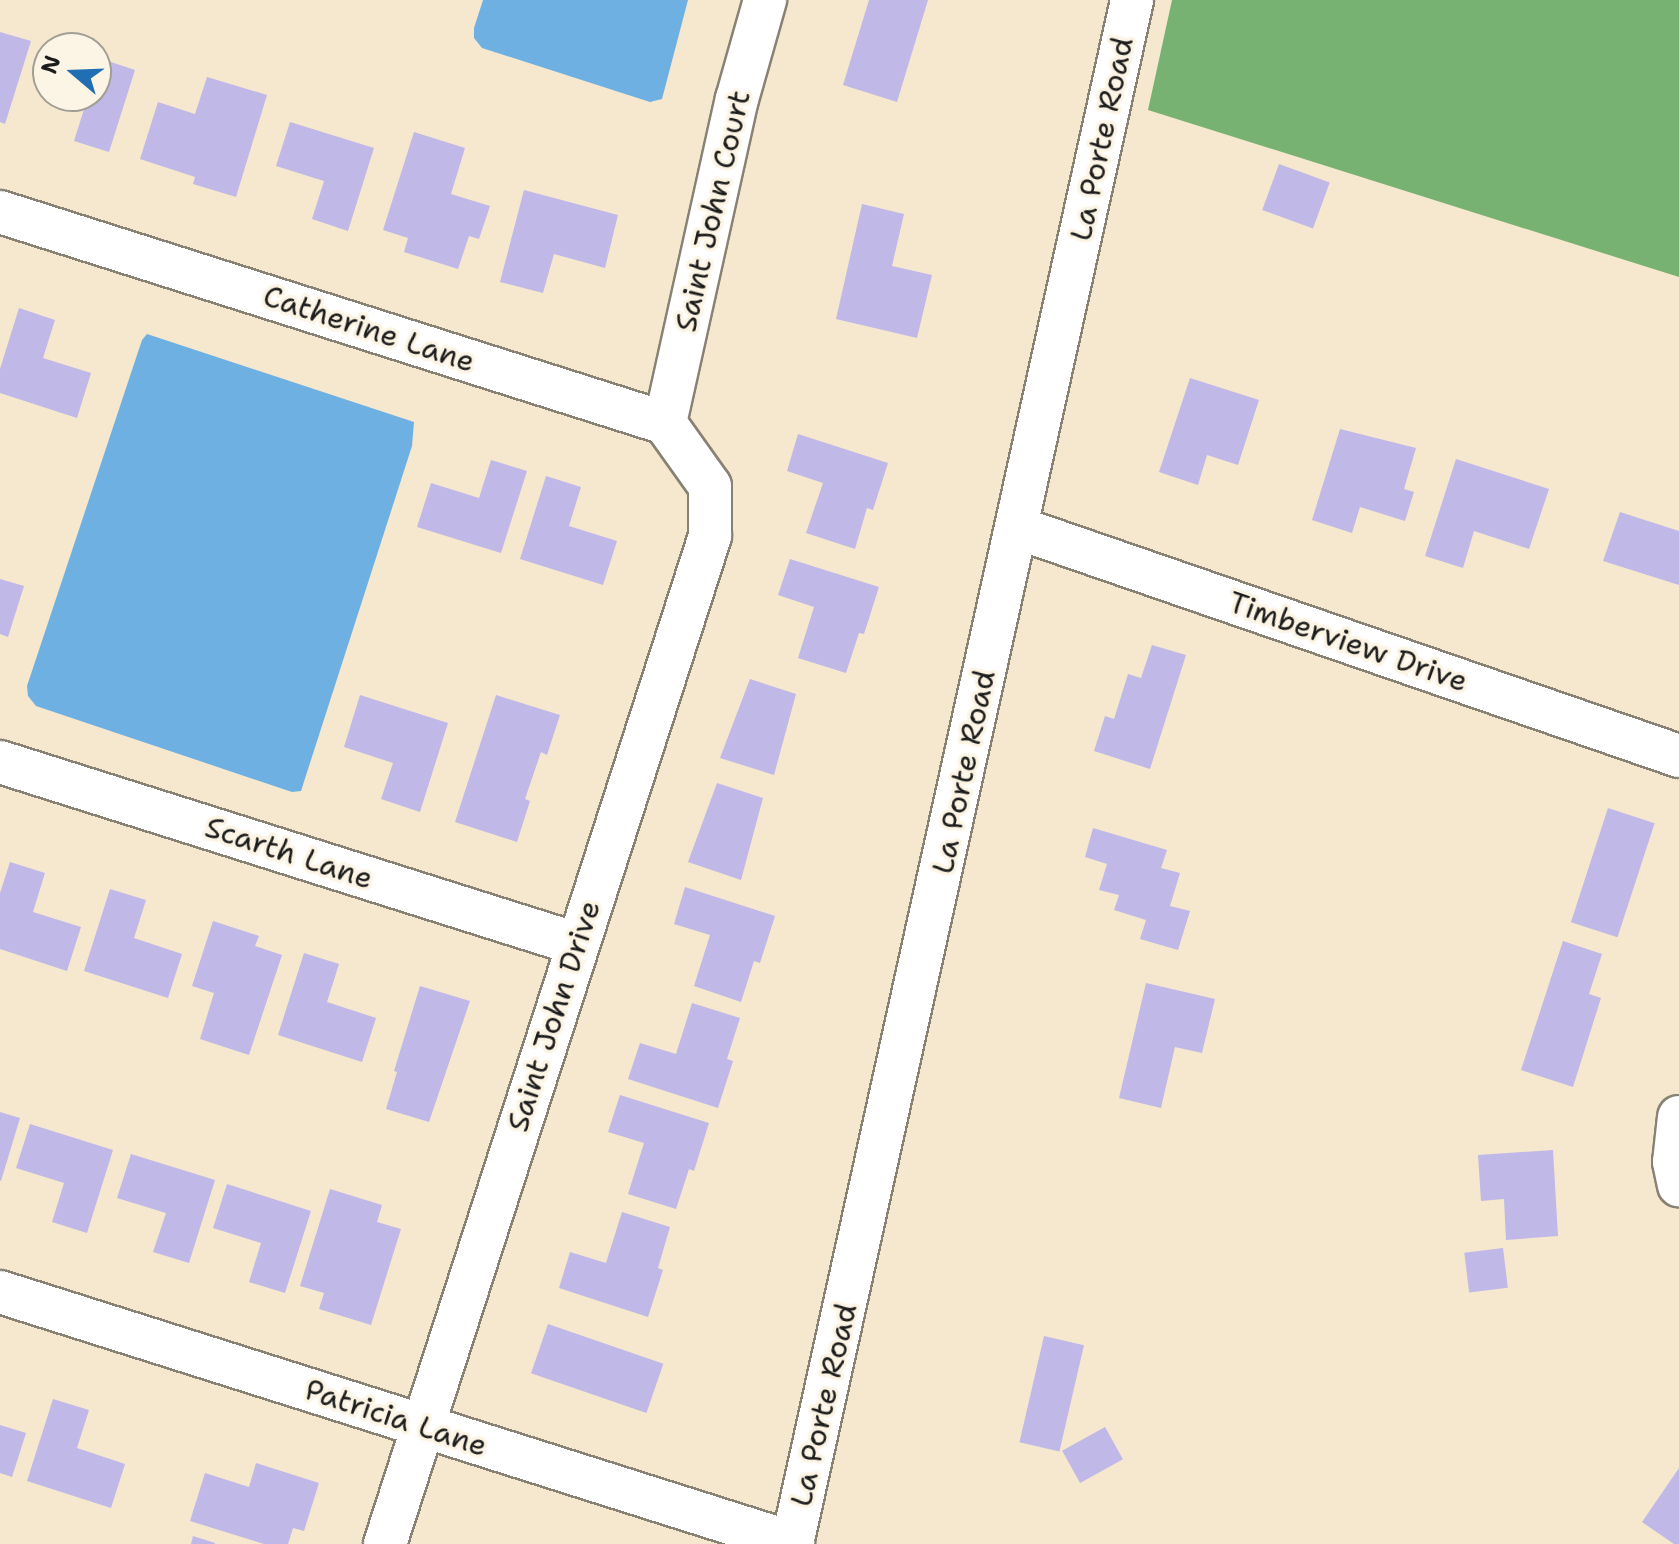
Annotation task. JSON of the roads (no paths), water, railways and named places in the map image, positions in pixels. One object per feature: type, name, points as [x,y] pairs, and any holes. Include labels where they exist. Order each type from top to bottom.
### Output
[{"type":"street","name":"Saint John Court","points":[[665,423],[737,99],[765,0]]},
{"type":"street","name":"La Porte Road","points":[[793,1543],[1132,0]]},
{"type":"street","name":"Catherine Lane","points":[[0,212],[665,423]]},
{"type":"street","name":"Saint John Drive","points":[[385,1544],[710,536],[710,486],[665,423]]},
{"type":"street","name":"Timberview Drive","points":[[1018,528],[1679,756]]},
{"type":"street","name":"Scarth Lane","points":[[0,762],[577,944]]},
{"type":"street","points":[[1679,1117],[1674,1162],[1679,1185]]},
{"type":"street","name":"Patricia Lane","points":[[0,1292],[793,1543]]},
{"type":"water","points":[[483,0],[688,0],[662,99],[650,102],[482,48],[474,38],[474,28]]},
{"type":"water","points":[[147,334],[414,422],[412,446],[301,791],[292,792],[36,706],[28,696],[27,686],[142,340]]}]
